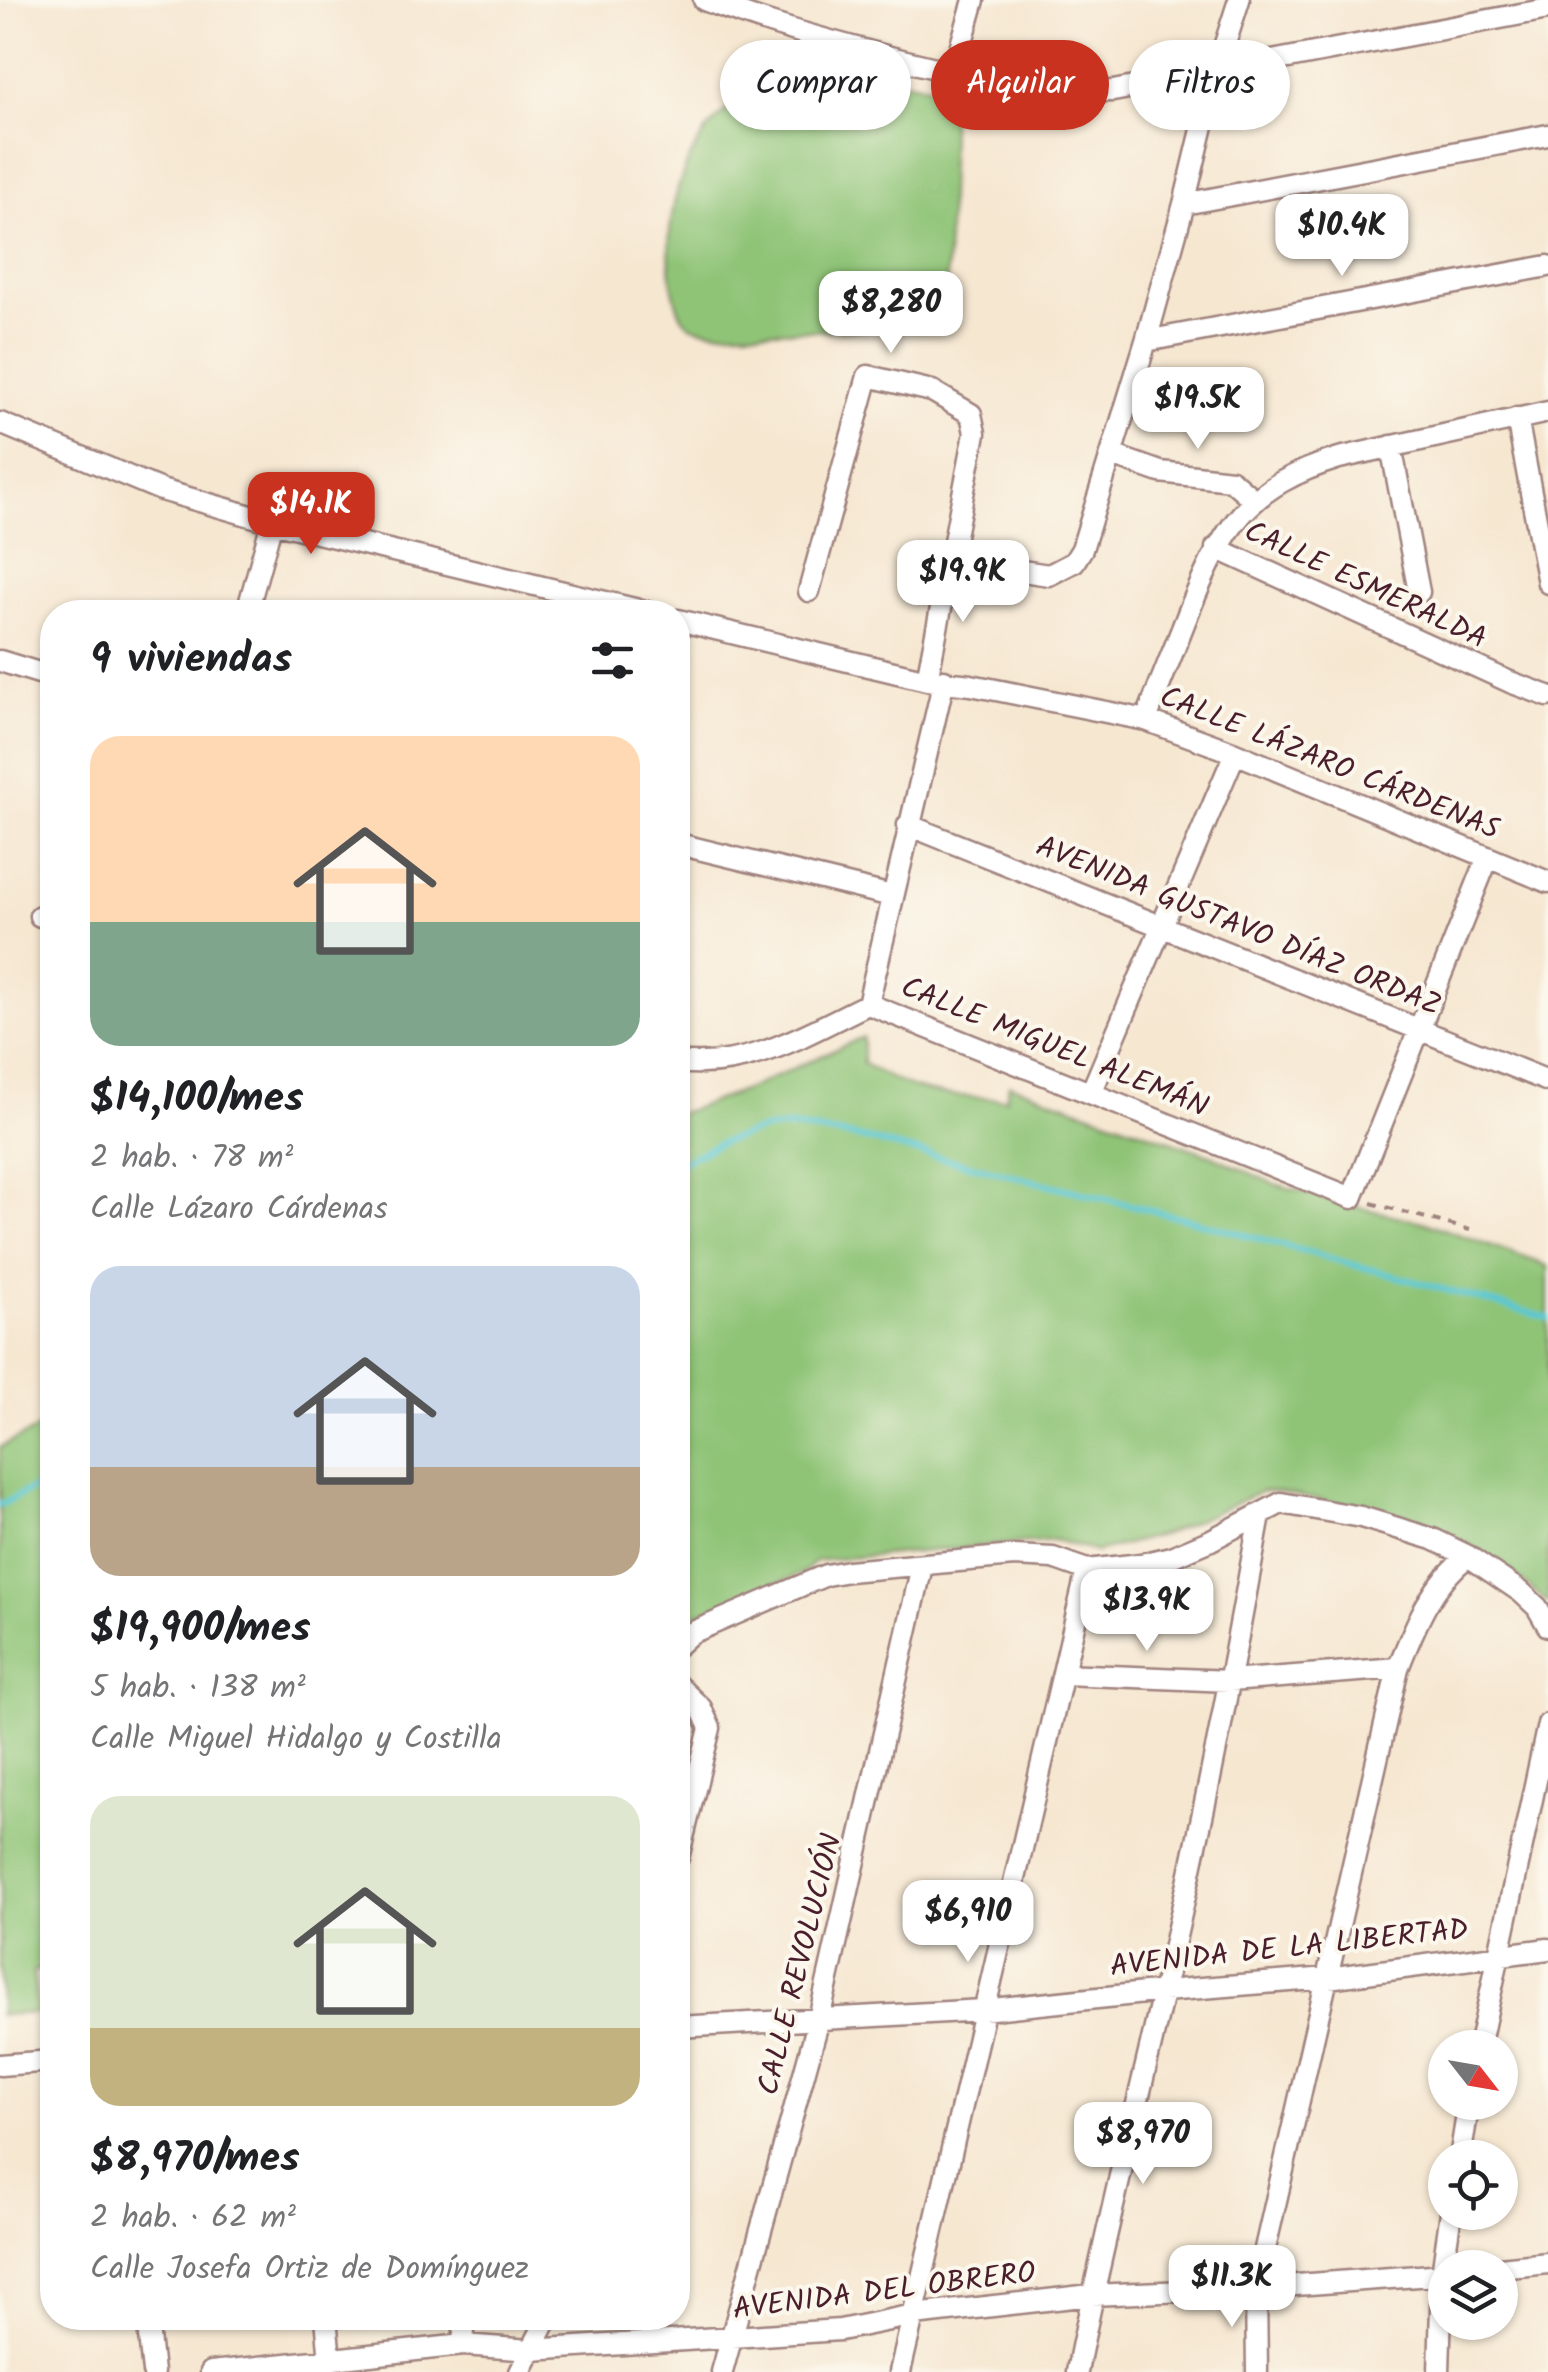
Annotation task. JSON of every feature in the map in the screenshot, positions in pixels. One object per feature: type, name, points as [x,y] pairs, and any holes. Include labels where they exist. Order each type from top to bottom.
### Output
[{"type":"street","points":[[704,0],[773,26],[931,66]]},
{"type":"street","points":[[962,40],[974,0]]},
{"type":"street","points":[[1226,40],[1238,0]]},
{"type":"street","points":[[1290,58],[1548,10]]},
{"type":"street","points":[[950,560],[1050,575],[1074,562],[1082,549],[1146,341],[1202,130]]},
{"type":"street","points":[[1184,204],[1548,134]]},
{"type":"street","points":[[1146,341],[1548,266]]},
{"type":"street","points":[[809,591],[868,376],[932,391],[971,414],[975,434],[950,560],[935,680],[868,1004]]},
{"type":"street","points":[[1146,720],[1216,548],[1234,520],[1254,500],[1305,468],[1548,412]]},
{"type":"street","points":[[1517,418],[1548,583]]},
{"type":"street","points":[[0,423],[161,490],[272,522],[589,600]]},
{"type":"street","points":[[1391,446],[1419,592]]},
{"type":"street","points":[[1112,455],[1160,472],[1230,480],[1254,500]]},
{"type":"street","points":[[250,600],[272,522]]},
{"type":"street","name":"CALLE ESMERALDA","points":[[1216,548],[1548,696]]},
{"type":"street","name":"CALLE LÁZARO CÁRDENAS","points":[[690,623],[935,680],[1146,720],[1548,882]]},
{"type":"street","points":[[0,661],[40,674]]},
{"type":"street","points":[[1091,1093],[1235,753]]},
{"type":"street","name":"AVENIDA GUSTAVO DÍAZ ORDAZ","points":[[908,824],[1548,1081]]},
{"type":"street","points":[[690,847],[892,896]]},
{"type":"street","points":[[1352,1198],[1488,858]]},
{"type":"street","name":"CALLE MIGUEL ALEMÁN","points":[[690,1062],[724,1063],[765,1054],[868,1004],[1352,1198]]},
{"type":"street","points":[[690,1634],[826,1575],[848,1570],[1034,1556],[1087,1570],[1171,1557],[1281,1503],[1397,1527],[1468,1556],[1521,1592],[1548,1626]]},
{"type":"street","points":[[1076,2372],[1164,1991],[1230,1681],[1260,1515]]},
{"type":"street","points":[[1257,2372],[1256,2288],[1398,1668],[1423,1607],[1438,1583],[1468,1556]]},
{"type":"street","name":"CALLE REVOLUCIÓN","points":[[722,2372],[819,2019],[922,1566]]},
{"type":"street","points":[[900,2372],[1087,1570]]},
{"type":"street","points":[[1063,1674],[1230,1681],[1398,1668]]},
{"type":"street","points":[[690,1697],[701,1708],[710,1728],[690,1809]]},
{"type":"street","points":[[1483,2030],[1548,1724]]},
{"type":"street","name":"AVENIDA DE LA LIBERTAD","points":[[690,2026],[983,2010],[1328,1978],[1548,1949]]},
{"type":"street","points":[[0,2066],[40,2062]]},
{"type":"street","points":[[1518,2266],[1548,2263]]},
{"type":"street","name":"AVENIDA DEL OBRERO","points":[[211,2372],[330,2365],[463,2346],[531,2350],[840,2330],[914,2316],[1091,2295],[1428,2275]]},
{"type":"street","points":[[149,2330],[152,2372]]},
{"type":"street","points":[[327,2330],[330,2365]]},
{"type":"street","points":[[463,2346],[464,2330]]},
{"type":"street","points":[[520,2372],[542,2330]]},
{"type":"street","points":[[1439,2372],[1441,2340]]},
{"type":"path","points":[[1352,1198],[1470,1230]]},
{"type":"green space","points":[[911,83],[931,86],[931,130],[951,130],[945,330],[717,331],[685,320],[675,298],[670,265],[672,215],[686,167],[720,117],[720,130],[911,130]]},
{"type":"green space","points":[[863,1037],[863,1063],[916,1088],[948,1095],[1006,1099],[1009,1084],[1213,1156],[1272,1183],[1427,1223],[1548,1266],[1548,1603],[1467,1543],[1427,1527],[1351,1506],[1263,1491],[1168,1533],[1096,1552],[1055,1540],[815,1561],[804,1573],[690,1616],[690,1110],[748,1089]]},
{"type":"green space","points":[[40,1428],[40,1970],[33,1971],[38,2013],[0,2015],[0,1447]]},
{"type":"waterway","points":[[690,1158],[760,1130],[790,1127],[857,1137],[1187,1219],[1548,1318]]},
{"type":"waterway","points":[[0,1505],[40,1485]]}]
